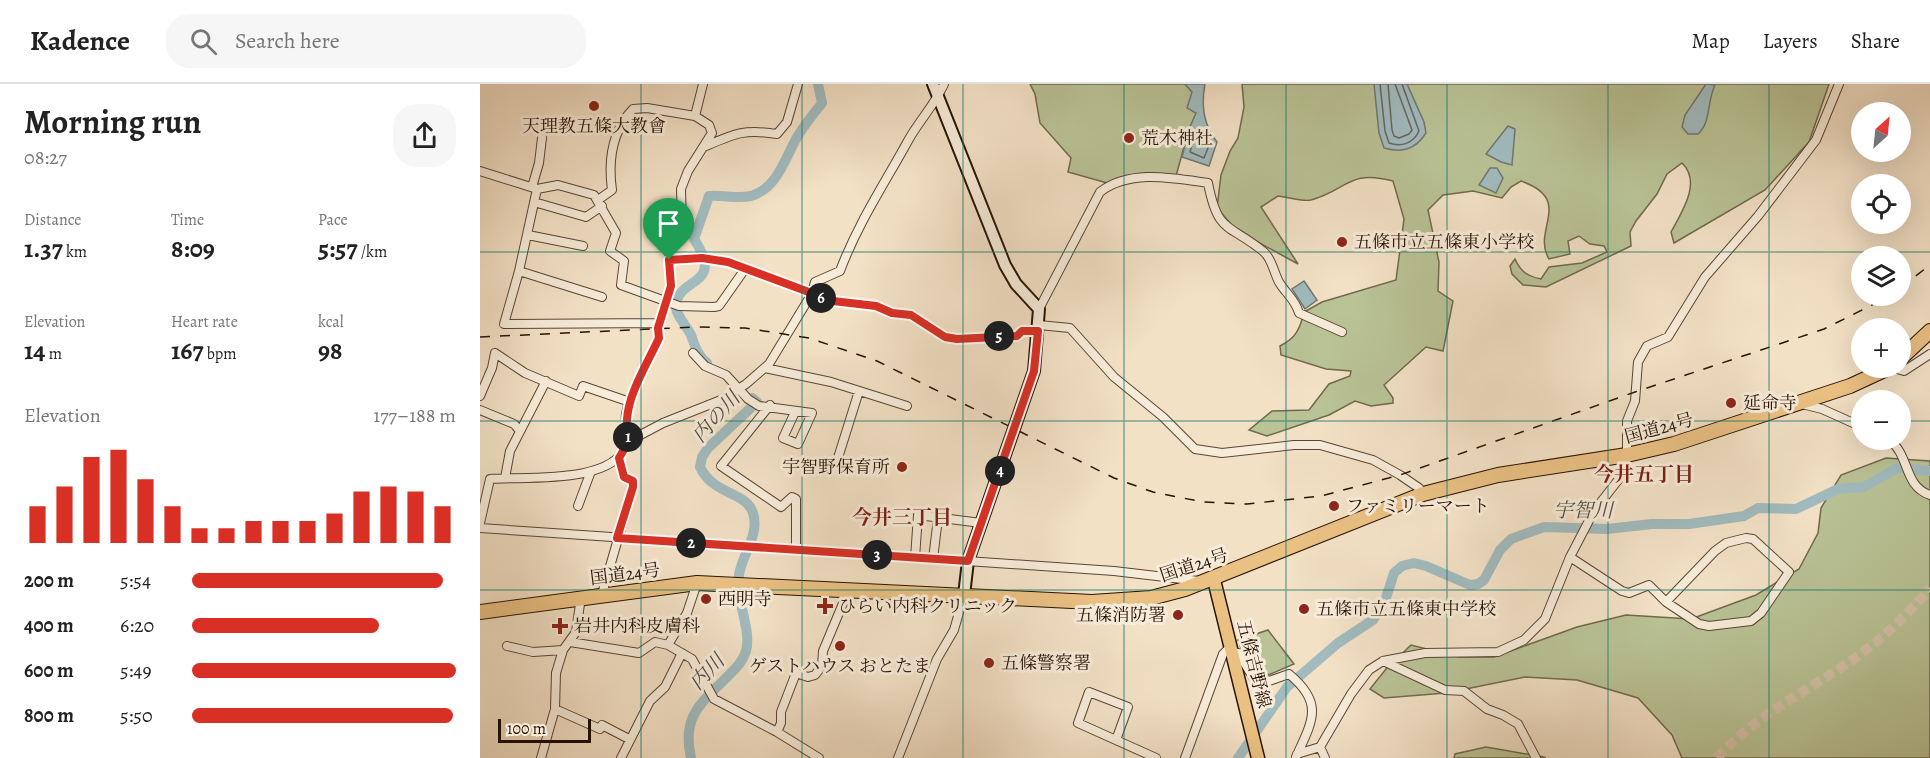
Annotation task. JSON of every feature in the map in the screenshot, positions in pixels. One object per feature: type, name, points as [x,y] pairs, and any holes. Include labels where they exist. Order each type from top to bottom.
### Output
[{"type":"highway","points":[[1911,349],[1930,331]]},
{"type":"highway","name":"国道24号","points":[[480,612],[697,583],[1122,601],[1151,598],[1208,581],[1423,494],[1498,475],[1627,455],[1674,444],[1868,378]]},
{"type":"main road","name":"五條吉野線","points":[[1208,581],[1232,649],[1258,757]]},
{"type":"street","points":[[696,116],[703,84]]},
{"type":"street","points":[[706,146],[736,132],[751,130],[777,134],[787,122],[798,84]]},
{"type":"street","points":[[933,84],[1005,265],[1016,284],[1039,309]]},
{"type":"street","points":[[944,84],[869,205],[840,271],[815,282],[811,295],[765,368],[739,390],[698,411],[663,423],[629,441],[619,458],[591,471],[564,478],[490,479],[480,526],[617,538],[1114,571],[1208,581]]},
{"type":"street","points":[[1296,756],[1320,747],[1351,694],[1369,670],[1383,661],[1425,653],[1498,652],[1524,640],[1545,619],[1570,557],[1594,511],[1622,474],[1627,455],[1627,421],[1635,401],[1638,362],[1647,346],[1668,337],[1705,277],[1758,216],[1816,140],[1839,84]]},
{"type":"street","points":[[534,202],[586,217],[612,190],[610,155],[619,132],[633,109],[647,108],[696,116],[711,129],[706,146],[684,177],[681,189],[682,226],[669,249],[672,303],[659,323],[659,338],[630,402],[625,429],[629,441]]},
{"type":"street","points":[[542,138],[528,235],[504,324],[659,323]]},
{"type":"street","points":[[480,171],[534,188],[558,185],[594,195],[616,233],[610,251],[624,261],[621,285],[672,303],[719,306],[745,269]]},
{"type":"street","points":[[898,758],[937,659],[954,630],[964,595],[968,561],[1034,371],[1039,309],[1100,192],[1107,186],[1132,178],[1176,178],[1208,183],[1213,209],[1218,220],[1267,254],[1279,282],[1296,302],[1299,313],[1342,332]]},
{"type":"street","points":[[528,235],[583,246]]},
{"type":"street","points":[[669,260],[718,259],[811,295],[911,315],[945,337],[957,339],[1017,336],[1022,331],[1038,328],[1070,328],[1114,377],[1163,417],[1195,449],[1222,453],[1294,445],[1320,445],[1373,460],[1410,481],[1423,494]]},
{"type":"street","points":[[519,271],[602,297]]},
{"type":"street","points":[[693,353],[705,366],[726,375],[739,390],[759,406],[770,405],[781,411],[812,413],[798,444],[783,438],[795,412]]},
{"type":"street","points":[[480,396],[495,354],[525,373],[579,396],[583,386],[630,402]]},
{"type":"street","points":[[1911,366],[1930,354]]},
{"type":"street","points":[[765,368],[831,382],[907,406]]},
{"type":"street","points":[[505,478],[510,451],[546,381]]},
{"type":"street","points":[[837,461],[859,391]]},
{"type":"street","points":[[1800,403],[1822,409],[1851,422]]},
{"type":"street","points":[[770,405],[721,466],[781,507],[792,497],[796,499],[796,549]]},
{"type":"street","points":[[480,410],[514,424],[519,431]]},
{"type":"street","points":[[1899,450],[1913,484],[1930,495]]},
{"type":"street","points":[[602,594],[633,487],[633,481],[624,477],[619,458]]},
{"type":"street","points":[[578,506],[591,471]]},
{"type":"street","points":[[915,558],[918,515],[981,523]]},
{"type":"street","points":[[933,559],[938,518]]},
{"type":"street","points":[[1570,557],[1622,591],[1629,593],[1649,585],[1666,602],[1699,624],[1708,626],[1751,621],[1761,613],[1789,572],[1753,539],[1746,538],[1726,543],[1715,551],[1666,602]]},
{"type":"street","points":[[668,645],[687,613],[697,583]]},
{"type":"street","points":[[777,732],[796,673],[807,677],[815,675],[822,666],[823,651],[849,589]]},
{"type":"street","points":[[541,758],[555,709],[556,673],[563,650],[576,632],[581,597]]},
{"type":"street","points":[[570,642],[639,653],[655,642],[668,645],[692,659],[714,699],[777,732],[819,758]]},
{"type":"street","points":[[507,646],[539,653],[563,650]]},
{"type":"street","points":[[1185,758],[1223,654],[1232,649],[1238,653],[1253,677],[1269,681],[1288,674],[1302,685],[1313,704],[1311,719],[1296,756]]},
{"type":"street","points":[[621,758],[651,701],[665,687],[682,653]]},
{"type":"street","points":[[1383,661],[1445,690],[1464,691],[1487,709],[1518,724],[1536,758]]},
{"type":"street","points":[[1116,740],[1128,707],[1089,692],[1078,723],[1156,758]]},
{"type":"street","points":[[555,709],[600,729],[602,725],[629,739]]},
{"type":"street","points":[[1320,747],[1325,758]]},
{"type":"green space","points":[[1030,84],[1185,84],[1192,92],[1197,113],[1189,129],[1176,176],[1107,183],[1068,172],[1071,158],[1040,123],[1035,94]]},
{"type":"green space","points":[[1242,84],[1829,84],[1809,142],[1765,190],[1674,243],[1671,232],[1685,206],[1690,188],[1688,171],[1682,163],[1667,174],[1657,194],[1636,221],[1630,232],[1631,246],[1546,287],[1523,285],[1512,274],[1510,266],[1515,259],[1525,273],[1541,279],[1549,267],[1582,263],[1607,252],[1604,246],[1590,244],[1579,236],[1568,241],[1570,254],[1549,259],[1545,248],[1549,206],[1546,197],[1537,189],[1521,181],[1511,187],[1502,198],[1473,191],[1443,195],[1428,210],[1439,262],[1438,291],[1453,301],[1443,351],[1426,347],[1384,385],[1393,398],[1393,403],[1371,406],[1355,401],[1329,415],[1267,436],[1249,430],[1272,411],[1309,410],[1329,384],[1350,376],[1351,371],[1326,369],[1281,355],[1280,346],[1290,340],[1296,332],[1304,312],[1322,302],[1396,280],[1404,219],[1393,181],[1366,178],[1349,182],[1311,200],[1278,196],[1261,207],[1298,264],[1236,230],[1217,208],[1221,175],[1230,151],[1238,138],[1244,107]]},
{"type":"green space","points":[[1886,458],[1930,461],[1930,758],[1682,758],[1672,735],[1638,698],[1577,680],[1525,677],[1446,693],[1384,698],[1370,689],[1386,669],[1411,645],[1459,657],[1494,657],[1577,627],[1626,615],[1691,619],[1756,595],[1799,569],[1818,533],[1821,508],[1841,475]]},
{"type":"green space","points":[[1268,630],[1294,664],[1266,676],[1250,667],[1238,640]]},
{"type":"green space","points":[[1486,747],[1546,758],[1454,758],[1455,754]]},
{"type":"water","points":[[1185,84],[1205,84],[1203,100],[1205,115],[1209,129],[1217,142],[1209,166],[1182,157],[1189,129],[1196,113],[1187,108],[1192,92]]},
{"type":"water","points":[[1374,84],[1407,84],[1424,122],[1426,133],[1413,147],[1402,150],[1384,148],[1379,133]]},
{"type":"water","points":[[1706,84],[1715,85],[1705,124],[1698,134],[1688,134],[1682,127],[1685,115]]},
{"type":"water","points":[[1508,126],[1515,129],[1512,165],[1486,154]]},
{"type":"water","points":[[1490,168],[1497,168],[1503,178],[1496,193],[1479,185]]},
{"type":"water","points":[[1304,281],[1317,300],[1305,309],[1292,289]]},
{"type":"waterway","name":"内の川","points":[[707,363],[695,347],[676,306],[678,297],[703,274],[705,266],[694,239],[709,196],[751,196],[768,186],[781,170],[799,134],[822,103],[818,84]]},
{"type":"waterway","name":"内川","points":[[691,758],[689,730],[692,719],[703,701],[737,666],[746,651],[747,633],[738,585],[755,521],[753,513],[744,501],[713,483],[700,467],[702,457],[708,448],[757,402],[752,398]]},
{"type":"waterway","name":"宇智川","points":[[1238,758],[1287,687],[1338,643],[1373,620],[1385,601],[1394,573],[1402,566],[1414,563],[1470,585],[1478,584],[1484,580],[1500,550],[1511,539],[1544,527],[1607,529],[1652,524],[1689,524],[1744,516],[1758,508],[1796,509],[1838,489],[1864,487],[1897,468],[1930,471]]},
{"type":"tunnel","points":[[1717,758],[1731,743],[1763,718],[1871,646],[1902,619],[1930,588]]},
{"type":"railway","points":[[1911,280],[1930,265]]},
{"type":"railway","points":[[480,337],[694,327],[745,328],[809,338],[877,361],[1114,478],[1153,492],[1203,502],[1247,504],[1321,496],[1400,475],[1635,392],[1824,329],[1870,306]]},
{"type":"place","name":"天理教五條大教會","points":[[594,106]]},
{"type":"place","name":"荒木神社","points":[[1129,138]]},
{"type":"place","name":"五條市立五條東小学校","points":[[1342,242]]},
{"type":"place","name":"延命寺","points":[[1731,403]]},
{"type":"place","name":"宇智野保育所","points":[[902,467]]},
{"type":"place","name":"ファミリーマート","points":[[1334,506]]},
{"type":"place","name":"西明寺","points":[[706,599]]},
{"type":"place","name":"ひらい内科クリニック","points":[[825,606]]},
{"type":"place","name":"五條市立五條東中学校","points":[[1304,609]]},
{"type":"place","name":"五條消防署","points":[[1178,615]]},
{"type":"place","name":"岩井内科皮膚科","points":[[560,626]]},
{"type":"place","name":"ゲストハウス おとたま","points":[[840,646]]},
{"type":"place","name":"五條警察署","points":[[989,663]]},
{"type":"district","name":"今井五丁目","points":[[1644,474]]},
{"type":"district","name":"今井三丁目","points":[[902,517]]},
{"type":"route","points":[[718,259],[811,295],[833,301],[876,306],[892,313],[911,315],[945,337],[957,339],[1017,336],[1022,331],[1038,331],[1034,371],[968,561],[617,538],[633,487],[633,481],[624,477],[619,458],[629,441],[625,429],[626,414],[659,338],[658,328],[671,286],[669,260],[718,259]]}]
